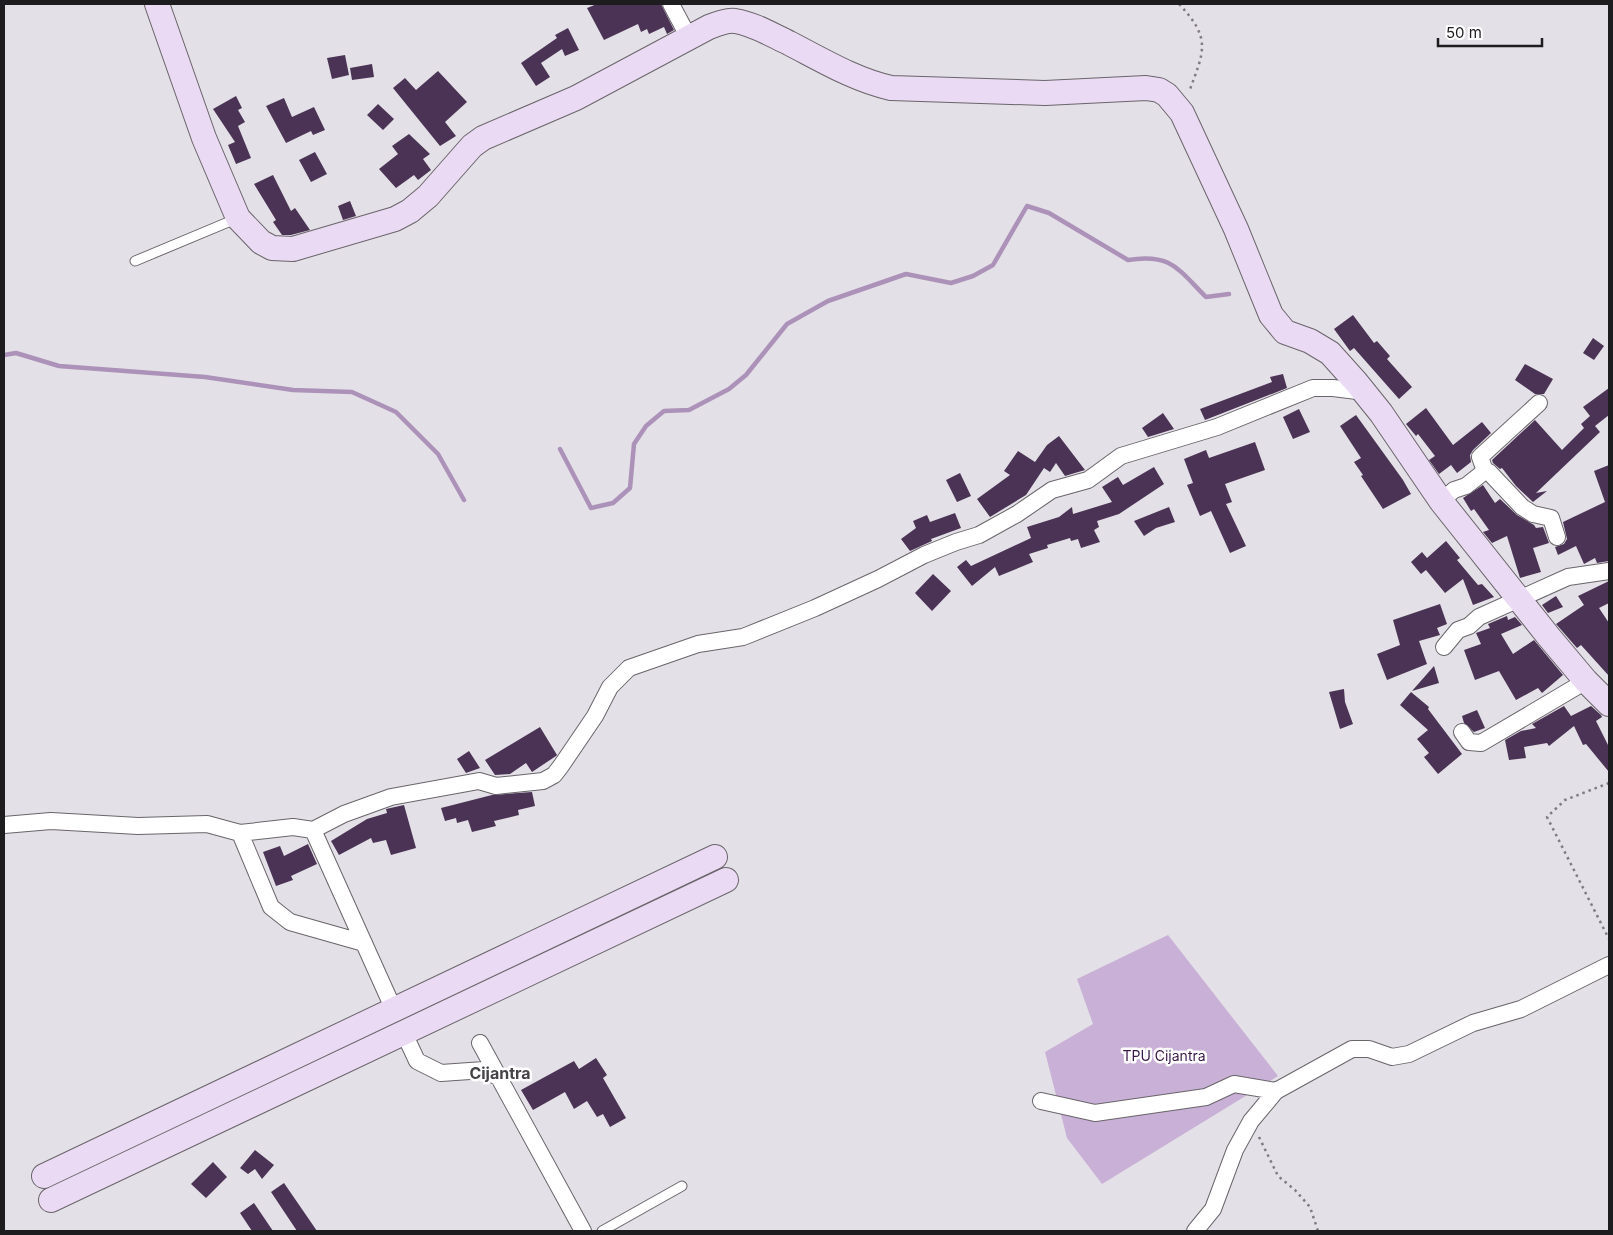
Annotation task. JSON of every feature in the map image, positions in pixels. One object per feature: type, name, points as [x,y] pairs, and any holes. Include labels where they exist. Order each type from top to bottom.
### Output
[{"type":"street","points":[[157,4],[204,138],[238,218],[261,242],[282,249],[293,250],[384,223],[410,211],[428,196],[472,146],[483,138],[576,98],[709,27],[734,21],[760,28],[846,73],[875,85],[891,88],[1045,93],[1146,88],[1159,90],[1167,95],[1182,113],[1225,204],[1272,315],[1279,327],[1288,334],[1310,341],[1330,353],[1365,392],[1441,501],[1586,681],[1609,704]]},
{"type":"street","points":[[671,4],[688,38]]},
{"type":"street","points":[[4,825],[51,821],[138,826],[207,824],[240,833],[293,827],[313,830],[344,814],[392,797],[479,781],[496,786],[543,780],[554,775],[561,766],[595,716],[610,687],[628,668],[698,644],[744,637],[815,608],[924,555],[979,535],[1017,514],[1046,493],[1088,480],[1121,456],[1217,427],[1313,388],[1333,388],[1365,392]]},
{"type":"street","points":[[1539,403],[1480,457],[1485,471],[1492,474],[1522,507],[1534,514],[1551,518],[1557,537]]},
{"type":"street","points":[[1441,501],[1454,490],[1466,486],[1485,471]]},
{"type":"street","points":[[1444,647],[1458,630],[1469,626],[1479,617],[1568,577],[1609,571]]},
{"type":"street","points":[[1462,732],[1469,742],[1481,743],[1586,681]]},
{"type":"street","points":[[313,830],[394,1010]]},
{"type":"street","points":[[240,833],[271,907],[290,922],[364,943]]},
{"type":"street","points":[[44,1176],[715,857]]},
{"type":"street","points":[[51,1200],[726,880]]},
{"type":"street","points":[[541,940],[552,963]]},
{"type":"street","points":[[1196,1231],[1213,1209],[1235,1150],[1251,1121],[1276,1090],[1352,1049],[1360,1047],[1369,1048],[1392,1057],[1409,1054],[1473,1023],[1521,1009],[1609,965]]},
{"type":"street","points":[[404,1033],[417,1061],[441,1074],[484,1070],[500,1078]]},
{"type":"street","points":[[480,1043],[583,1231]]},
{"type":"street","points":[[302,1054],[312,1076]]},
{"type":"street","points":[[1041,1101],[1094,1113],[1206,1097],[1234,1084],[1276,1090]]},
{"type":"lane","points":[[135,261],[238,218]]},
{"type":"lane","points":[[602,1231],[682,1186]]},
{"type":"path","points":[[1179,4],[1199,28],[1203,43],[1202,56],[1182,113]]},
{"type":"path","points":[[1609,783],[1565,800],[1547,817],[1609,939]]},
{"type":"path","points":[[1251,1121],[1278,1176],[1295,1190],[1310,1207],[1318,1231]]},
{"type":"green space","name":"TPU Cijantra","points":[[1168,935],[1278,1076],[1102,1184],[1067,1138],[1045,1052],[1093,1024],[1077,979]]},
{"type":"building","points":[[597,4],[661,4],[674,30],[667,34],[664,27],[649,34],[647,29],[641,32],[638,24],[604,40],[587,8]]},
{"type":"building","points":[[568,28],[579,50],[565,56],[562,49],[541,63],[550,77],[536,86],[521,63],[557,38],[555,35]]},
{"type":"building","points":[[345,55],[349,75],[332,79],[327,58]]},
{"type":"building","points":[[372,64],[374,77],[352,80],[350,68]]},
{"type":"building","points":[[438,71],[467,102],[445,122],[456,136],[440,146],[393,88],[405,78],[416,90]]},
{"type":"building","points":[[236,96],[242,108],[238,110],[245,122],[238,126],[251,158],[236,164],[228,145],[235,142],[213,109]]},
{"type":"building","points":[[284,98],[292,117],[314,107],[325,130],[313,135],[311,131],[286,143],[266,106]]},
{"type":"building","points":[[378,104],[394,119],[383,130],[367,115]]},
{"type":"building","points":[[409,134],[430,154],[423,159],[431,170],[418,180],[414,175],[396,188],[379,169],[398,154],[392,146]]},
{"type":"building","points":[[315,152],[327,174],[311,182],[299,160]]},
{"type":"building","points":[[273,175],[291,211],[295,208],[310,230],[291,235],[282,235],[273,222],[276,220],[254,184]]},
{"type":"building","points":[[350,201],[356,216],[343,220],[338,206]]},
{"type":"building","points":[[1353,315],[1374,343],[1377,341],[1390,356],[1387,359],[1412,387],[1399,399],[1354,348],[1350,351],[1334,329]]},
{"type":"building","points":[[1593,338],[1604,346],[1594,360],[1583,353]]},
{"type":"building","points":[[1525,364],[1553,379],[1544,394],[1535,394],[1515,380]]},
{"type":"building","points":[[1283,374],[1287,388],[1205,420],[1200,409],[1272,382],[1270,377]]},
{"type":"building","points":[[1609,388],[1609,415],[1595,426],[1600,432],[1536,493],[1547,491],[1533,502],[1516,486],[1502,468],[1500,469],[1493,463],[1492,460],[1535,420],[1562,450],[1584,428],[1581,424],[1590,416],[1583,407]]},
{"type":"building","points":[[1426,408],[1453,445],[1482,422],[1491,433],[1473,450],[1470,455],[1471,462],[1457,473],[1451,465],[1439,474],[1429,460],[1435,456],[1418,434],[1416,436],[1406,424]]},
{"type":"building","points":[[1299,409],[1310,432],[1293,439],[1283,417]]},
{"type":"building","points":[[1163,413],[1174,429],[1148,437],[1142,428]]},
{"type":"building","points":[[1356,415],[1411,494],[1383,509],[1361,476],[1363,475],[1354,462],[1361,458],[1340,426]]},
{"type":"building","points":[[1059,436],[1085,470],[1065,476],[1056,463],[1050,472],[1044,468],[1026,495],[990,517],[977,499],[1010,475],[1004,471],[1018,451],[1035,462],[1047,445]]},
{"type":"building","points":[[1255,442],[1265,470],[1225,484],[1232,502],[1226,504],[1246,546],[1230,553],[1211,511],[1200,516],[1187,485],[1193,483],[1184,459],[1206,450],[1209,458]]},
{"type":"building","points":[[1609,465],[1609,561],[1597,563],[1595,558],[1584,564],[1576,546],[1558,555],[1555,547],[1564,544],[1567,539],[1563,522],[1605,502],[1594,471]]},
{"type":"building","points":[[1154,467],[1164,484],[1119,514],[1097,521],[1099,527],[1094,530],[1100,542],[1081,548],[1078,539],[1071,541],[1070,538],[1047,545],[1048,548],[1029,554],[1033,562],[999,576],[995,567],[972,586],[957,567],[966,560],[971,566],[1031,538],[1027,527],[1059,517],[1072,507],[1073,514],[1112,502],[1102,487],[1118,477],[1123,485]]},
{"type":"building","points":[[960,473],[971,496],[957,502],[946,480]]},
{"type":"building","points":[[1483,485],[1495,503],[1500,499],[1517,515],[1536,528],[1543,527],[1549,543],[1533,548],[1541,572],[1520,578],[1507,536],[1492,543],[1483,532],[1489,530],[1474,509],[1471,511],[1463,498]]},
{"type":"building","points":[[1169,507],[1175,522],[1156,528],[1144,536],[1134,521]]},
{"type":"building","points":[[955,513],[961,528],[931,539],[932,541],[910,551],[901,539],[916,528],[913,521],[927,515],[930,522]]},
{"type":"building","points":[[1446,541],[1460,558],[1457,560],[1478,585],[1482,584],[1494,597],[1473,605],[1463,579],[1445,593],[1426,570],[1421,574],[1411,562],[1422,552],[1427,558]]},
{"type":"building","points":[[933,574],[951,591],[932,611],[915,593]]},
{"type":"building","points":[[1609,581],[1609,603],[1599,608],[1609,623],[1609,676],[1581,645],[1577,648],[1556,624],[1584,605],[1578,596]]},
{"type":"building","points":[[1556,596],[1563,607],[1548,613],[1542,605]]},
{"type":"building","points":[[1440,604],[1447,624],[1437,628],[1440,635],[1419,641],[1427,664],[1387,680],[1377,654],[1400,645],[1393,620]]},
{"type":"building","points":[[1507,616],[1508,620],[1515,617],[1522,625],[1501,634],[1513,654],[1534,640],[1563,675],[1542,693],[1538,688],[1516,700],[1499,671],[1475,680],[1464,650],[1481,644],[1476,633],[1490,628],[1488,624]]},
{"type":"building","points":[[1434,666],[1439,683],[1412,691]]},
{"type":"building","points":[[1344,689],[1345,702],[1353,724],[1340,729],[1329,692]]},
{"type":"building","points":[[1411,692],[1429,707],[1428,709],[1462,754],[1438,774],[1424,757],[1429,753],[1417,739],[1428,730],[1400,705]]},
{"type":"building","points":[[1564,706],[1571,716],[1591,706],[1601,715],[1602,717],[1596,721],[1609,747],[1609,772],[1586,744],[1583,745],[1574,726],[1549,746],[1547,743],[1524,747],[1526,758],[1509,760],[1505,740],[1521,731],[1536,728],[1532,724]]},
{"type":"building","points":[[1477,710],[1485,728],[1474,732],[1464,723],[1462,716]]},
{"type":"building","points":[[540,727],[557,755],[532,772],[526,763],[510,774],[495,775],[485,760]]},
{"type":"building","points":[[469,751],[480,768],[466,773],[457,759]]},
{"type":"building","points":[[532,792],[535,806],[518,810],[519,815],[494,821],[496,826],[472,832],[468,820],[457,823],[456,818],[445,821],[441,808],[492,795]]},
{"type":"building","points":[[404,805],[416,848],[391,855],[386,840],[373,843],[371,838],[339,855],[331,841],[367,819],[387,813],[386,809]]},
{"type":"building","points":[[308,844],[317,864],[291,876],[293,880],[276,886],[263,852],[280,846],[284,856]]},
{"type":"building","points":[[596,1058],[607,1075],[603,1078],[626,1118],[610,1127],[603,1114],[597,1117],[587,1101],[574,1109],[565,1092],[533,1110],[521,1090],[574,1061],[579,1069]]},
{"type":"building","points":[[255,1150],[274,1165],[262,1179],[255,1169],[248,1174],[240,1168]]},
{"type":"building","points":[[213,1162],[227,1177],[206,1198],[191,1184]]},
{"type":"building","points":[[284,1183],[317,1231],[297,1231],[271,1192]]},
{"type":"building","points":[[254,1203],[273,1231],[252,1231],[240,1213]]},
{"type":"waterway","points":[[560,449],[591,508],[613,503],[630,488],[634,444],[646,426],[664,411],[689,410],[729,389],[746,375],[787,324],[828,301],[906,274],[951,283],[973,276],[993,265],[1027,206],[1049,213],[1128,260],[1154,259],[1173,265],[1206,297],[1229,294]]},
{"type":"waterway","points":[[4,355],[16,353],[59,366],[205,377],[293,390],[352,392],[396,412],[438,454],[464,500]]},
{"type":"district","name":"Cijantra","points":[[500,1073]]}]
